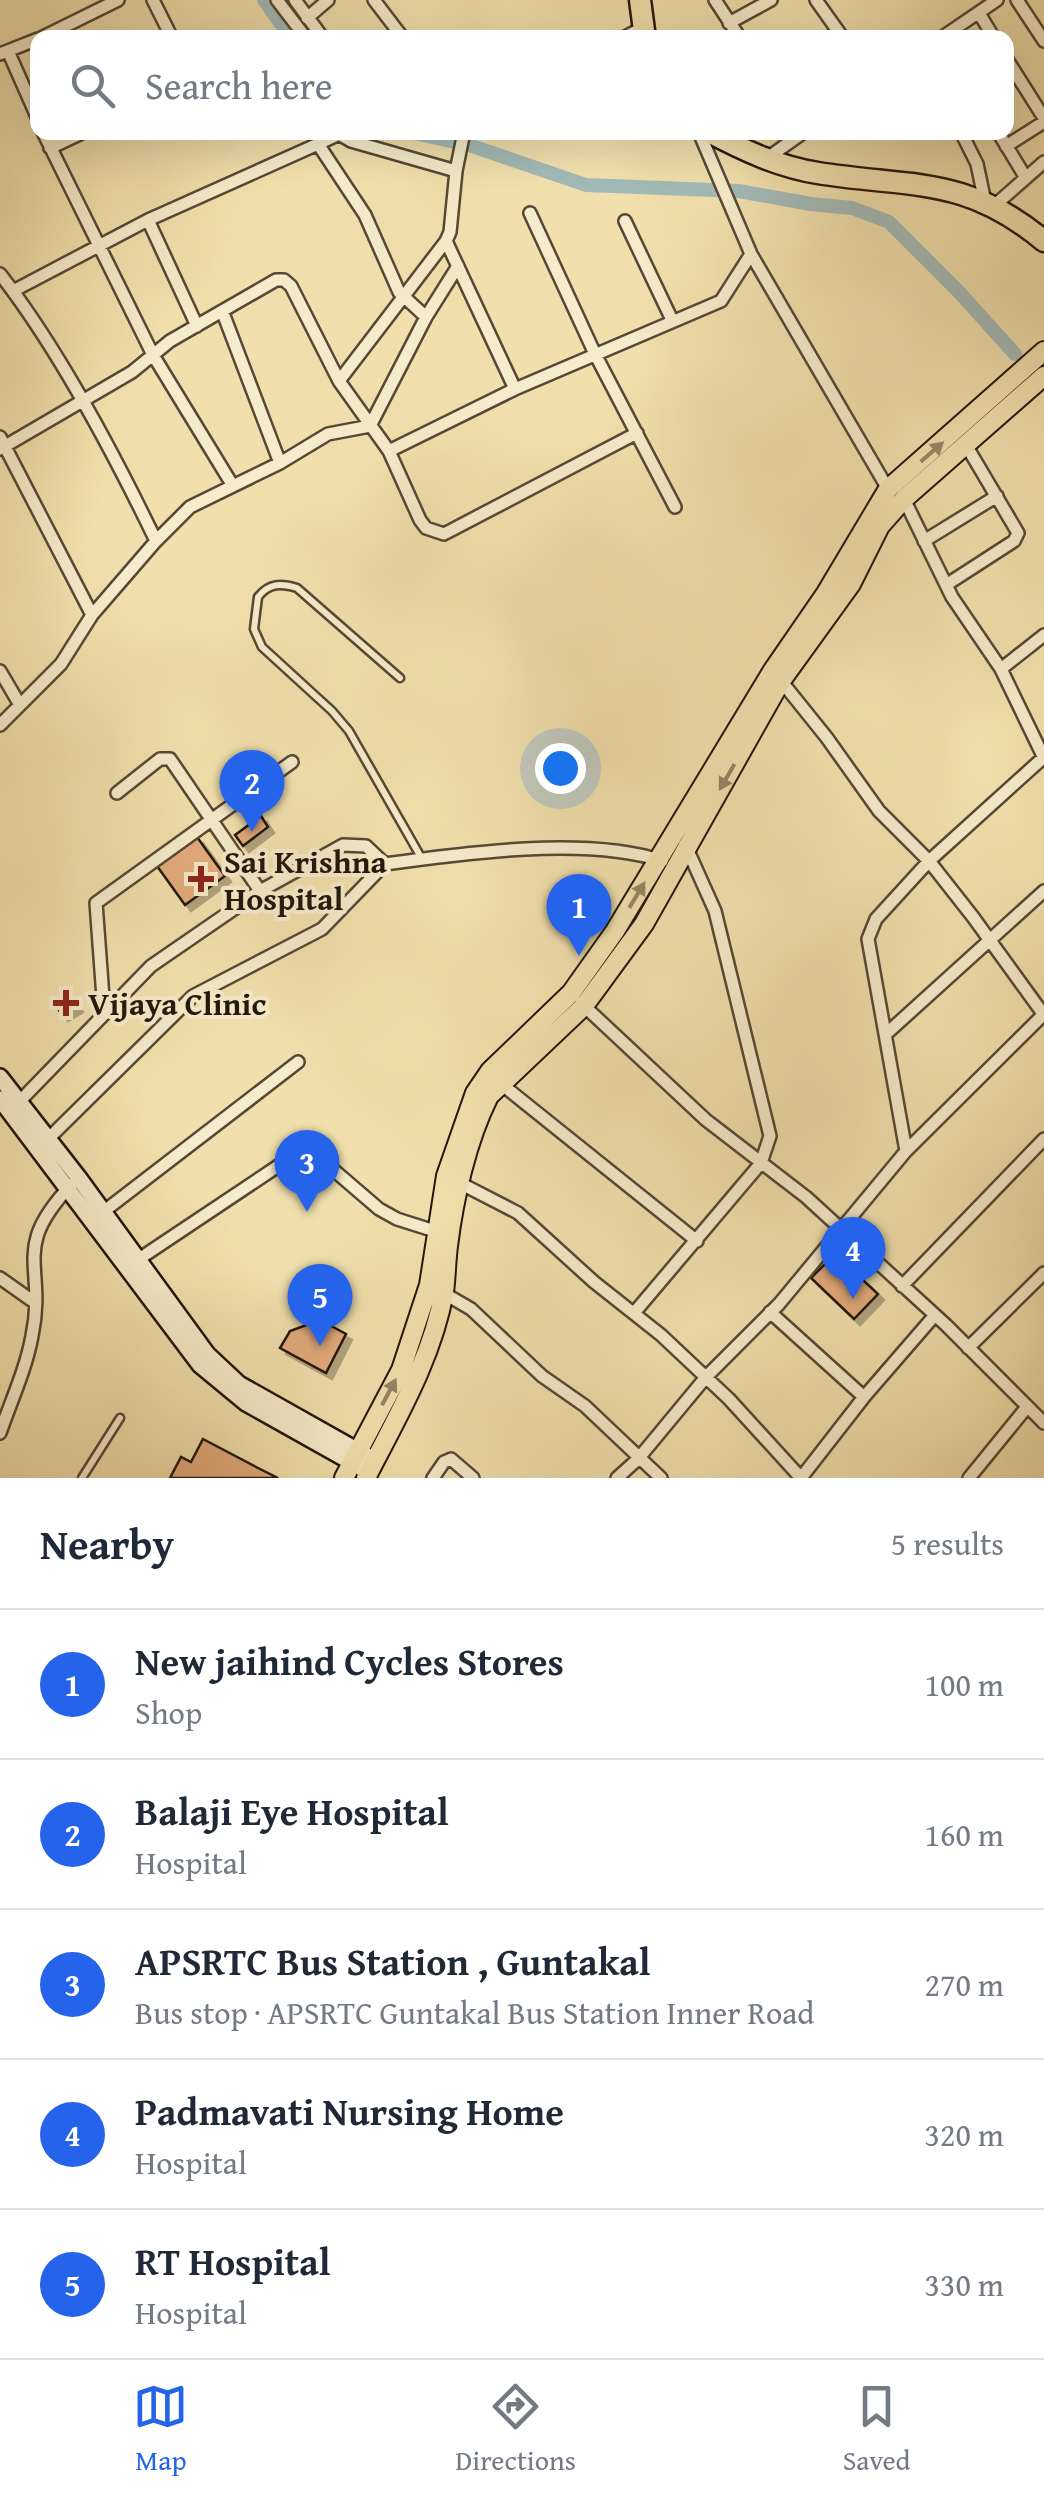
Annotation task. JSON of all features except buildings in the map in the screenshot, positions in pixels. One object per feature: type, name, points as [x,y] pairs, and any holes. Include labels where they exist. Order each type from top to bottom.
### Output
[{"type":"highway","points":[[640,0],[645,30]]},
{"type":"highway","points":[[725,140],[765,160],[815,173],[932,184],[990,204],[1044,241]]},
{"type":"main road","points":[[453,1179],[481,1112],[500,1083],[577,999],[616,931],[667,863],[687,848],[777,676],[826,593],[896,494],[1044,351]]},
{"type":"main road","points":[[896,494],[966,445],[1044,376]]},
{"type":"main road","points":[[667,863],[676,828],[777,676]]},
{"type":"main road","points":[[360,1467],[436,1289],[453,1179],[475,1092],[490,1071],[577,999]]},
{"type":"street","points":[[56,30],[118,0]]},
{"type":"street","points":[[153,0],[168,30]]},
{"type":"street","points":[[278,0],[300,30]]},
{"type":"street","points":[[295,0],[317,30]]},
{"type":"street","points":[[307,18],[328,0]]},
{"type":"street","points":[[374,0],[397,30]]},
{"type":"street","points":[[715,0],[734,30]]},
{"type":"street","points":[[730,24],[772,0]]},
{"type":"street","points":[[816,0],[837,30]]},
{"type":"street","points":[[953,30],[997,0]]},
{"type":"street","points":[[1017,0],[1044,41]]},
{"type":"street","points":[[979,13],[989,30]]},
{"type":"street","points":[[30,42],[4,52],[30,103]]},
{"type":"street","points":[[1006,146],[1044,120],[1014,71]]},
{"type":"street","points":[[46,140],[153,355],[233,486]]},
{"type":"street","points":[[50,148],[67,140]]},
{"type":"street","points":[[13,290],[148,220],[325,140]]},
{"type":"street","points":[[349,140],[456,171]]},
{"type":"street","points":[[338,381],[446,241],[462,140]]},
{"type":"street","points":[[702,140],[751,254],[924,541],[946,585],[1001,669],[1044,757],[929,861],[876,918],[868,939],[906,1150]]},
{"type":"street","points":[[765,160],[793,140]]},
{"type":"street","points":[[965,140],[990,204],[1044,162]]},
{"type":"street","points":[[1003,140],[1026,178]]},
{"type":"street","points":[[318,144],[366,215],[403,297],[426,316]]},
{"type":"street","points":[[530,213],[596,354],[675,507]]},
{"type":"street","points":[[148,220],[197,326]]},
{"type":"street","points":[[625,221],[672,320]]},
{"type":"street","points":[[446,241],[515,389]]},
{"type":"street","points":[[389,451],[515,389],[721,301],[751,254]]},
{"type":"street","points":[[370,426],[426,316],[458,266]]},
{"type":"street","points":[[0,274],[44,336],[156,540]]},
{"type":"street","points":[[92,615],[2,444],[81,403],[170,341],[276,280],[291,286],[338,381],[389,451],[426,528],[444,534],[636,433]]},
{"type":"street","points":[[223,312],[280,463]]},
{"type":"street","points":[[0,725],[61,664],[92,615],[156,540],[190,507],[280,463],[328,434],[370,426]]},
{"type":"street","points":[[946,585],[1017,538],[1018,533],[966,445]]},
{"type":"street","points":[[924,541],[996,496]]},
{"type":"street","points":[[1001,669],[1044,636]]},
{"type":"street","points":[[0,671],[20,704]]},
{"type":"street","points":[[618,1478],[842,1230],[906,1150],[1044,1015],[929,861],[879,811],[777,676]]},
{"type":"street","points":[[117,794],[166,757],[260,891]]},
{"type":"street","points":[[104,1011],[96,902],[292,762]]},
{"type":"street","points":[[634,1313],[760,1164],[770,1136],[715,911],[676,828]]},
{"type":"street","points":[[19,1102],[151,966],[260,891],[342,844],[366,846],[386,864]]},
{"type":"street","points":[[48,1139],[193,996],[322,929],[386,864],[504,850],[620,852],[667,863]]},
{"type":"street","points":[[886,1034],[1044,891]]},
{"type":"street","points":[[577,999],[706,1120],[806,1197],[935,1315],[1044,1423]]},
{"type":"street","points":[[103,1212],[298,1062]]},
{"type":"street","points":[[0,1077],[48,1139],[73,1183],[103,1212],[133,1264]]},
{"type":"street","points":[[500,1083],[697,1240]]},
{"type":"street","points":[[0,1099],[73,1183],[200,1365],[246,1404],[360,1467]]},
{"type":"street","points":[[902,1286],[1044,1139]]},
{"type":"street","points":[[133,1264],[299,1152],[322,1160],[379,1209],[443,1234]]},
{"type":"street","points":[[453,1179],[518,1213],[706,1377],[801,1478],[935,1315]]},
{"type":"street","points":[[0,1433],[33,1333],[32,1259],[36,1231],[45,1214],[73,1183]]},
{"type":"street","points":[[0,1278],[34,1302]]},
{"type":"street","points":[[968,1348],[1042,1278]]},
{"type":"street","points":[[436,1289],[471,1309],[542,1376],[585,1406],[662,1478]]},
{"type":"street","points":[[770,1312],[864,1397]]},
{"type":"street","points":[[969,1478],[1027,1407]]},
{"type":"street","points":[[433,1478],[444,1462],[451,1459],[473,1478]]},
{"type":"lane","points":[[400,678],[296,588],[284,584],[270,586],[258,597],[254,629],[262,647],[349,731],[422,859]]},
{"type":"lane","points":[[82,1478],[120,1418]]},
{"type":"waterway","points":[[264,0],[285,30]]},
{"type":"waterway","points":[[446,140],[586,185],[739,191],[852,208],[889,222],[1015,354]]},
{"type":"place","name":"Balaji Eye Hospital","points":[[252,832]]},
{"type":"place","name":"Sai Krishna Hospital","points":[[201,879]]},
{"type":"place","name":"New jaihind Cycles Stores","points":[[579,956]]},
{"type":"place","name":"Vijaya Clinic","points":[[66,1003]]},
{"type":"place","name":"APSRTC Bus Station , Guntakal","points":[[307,1212]]},
{"type":"place","name":"Padmavati Nursing Home","points":[[853,1299]]},
{"type":"place","name":"RT Hospital","points":[[320,1346]]}]
